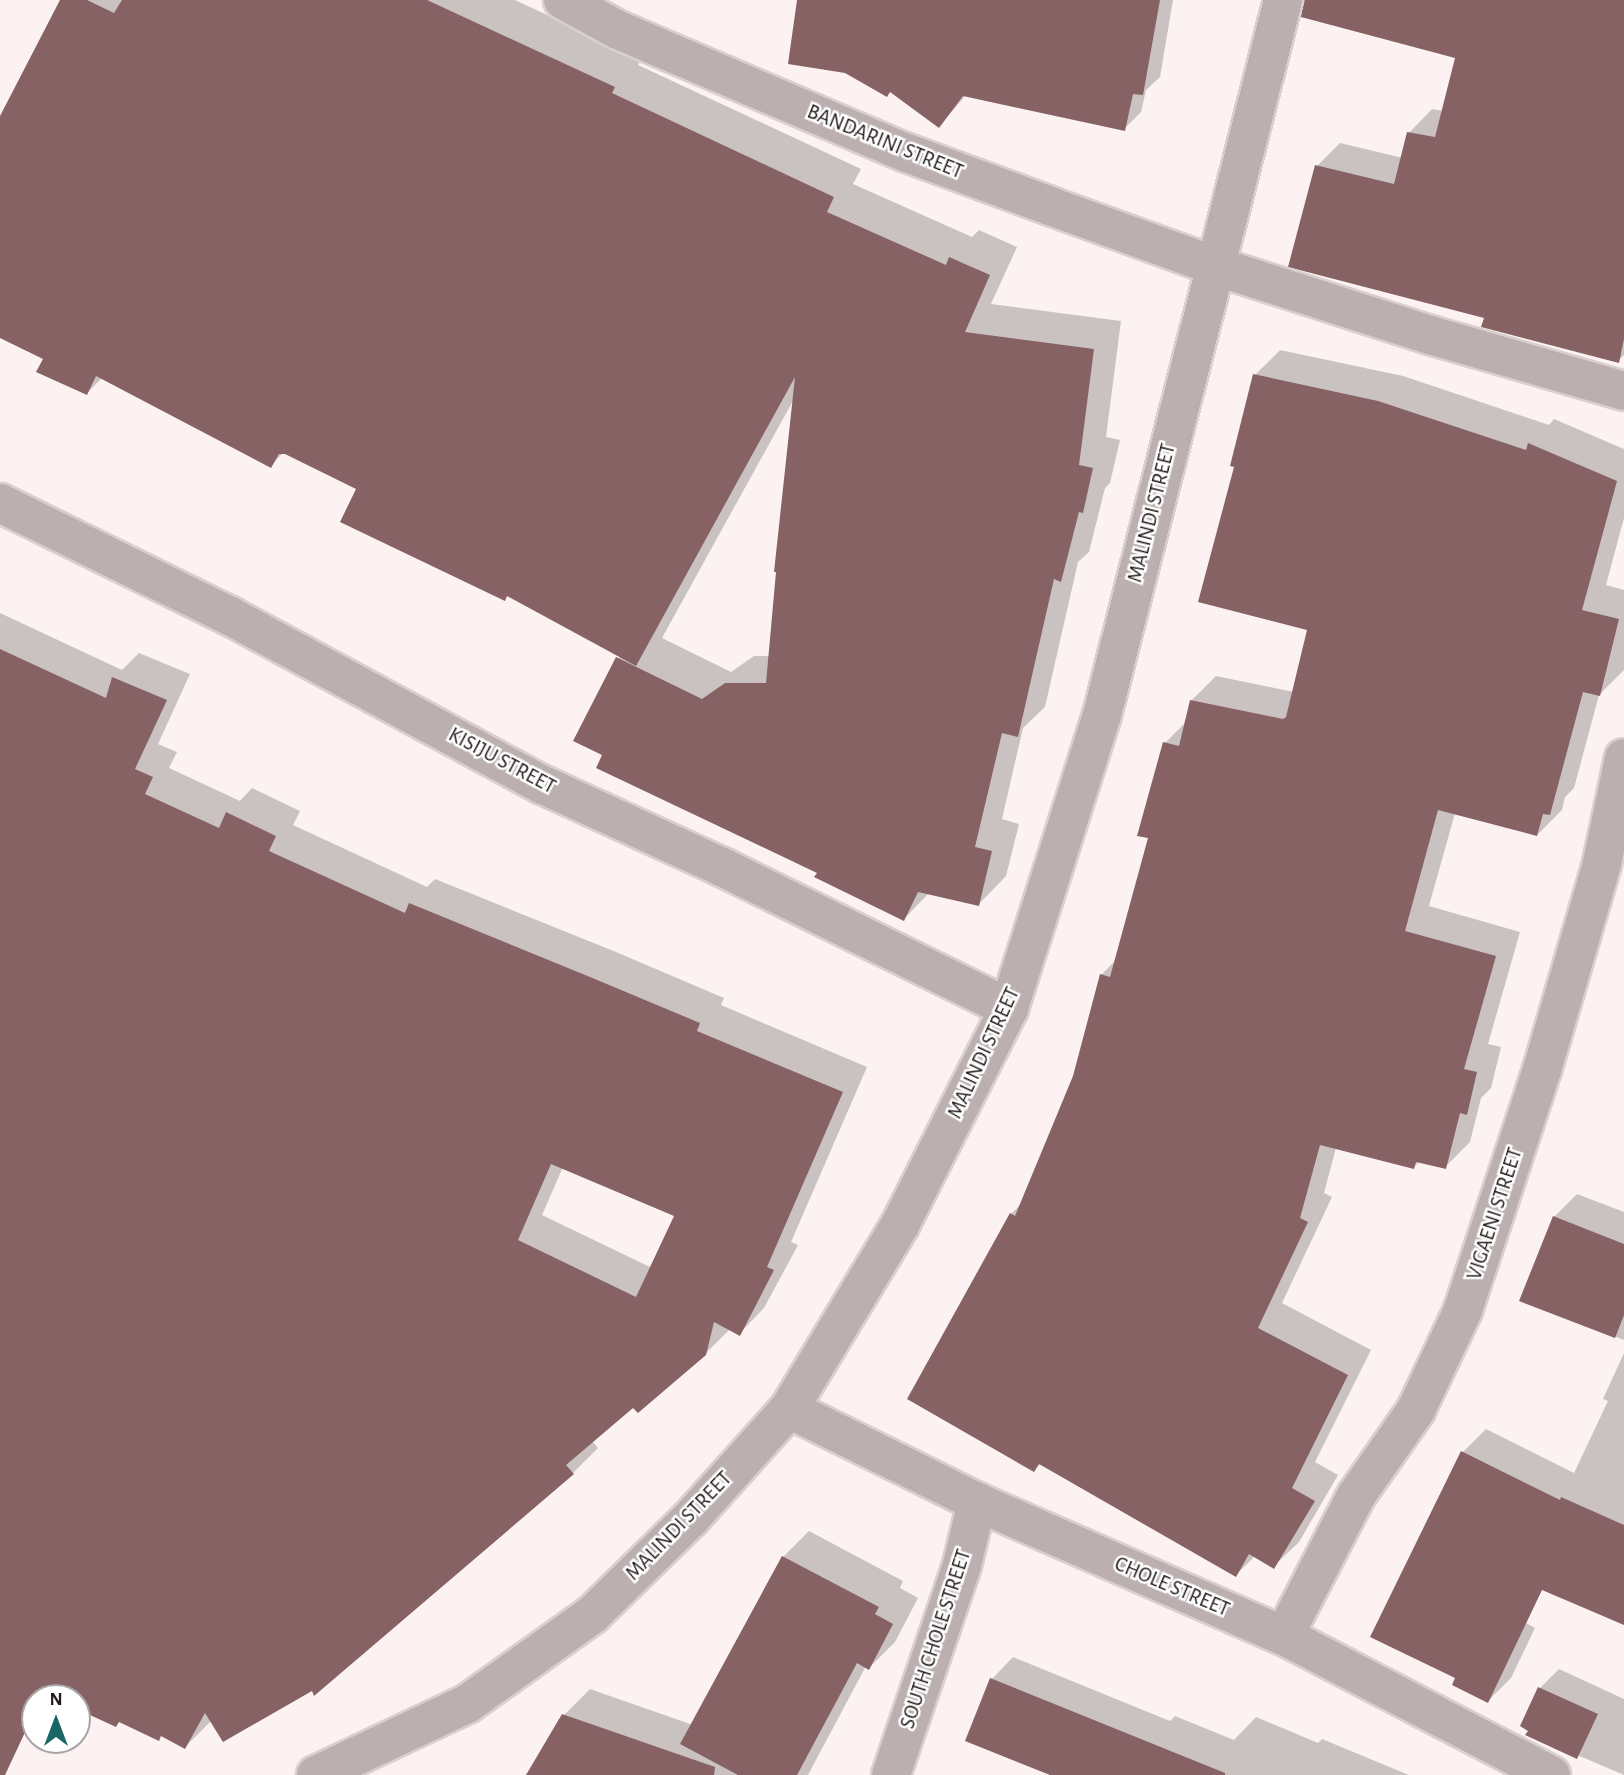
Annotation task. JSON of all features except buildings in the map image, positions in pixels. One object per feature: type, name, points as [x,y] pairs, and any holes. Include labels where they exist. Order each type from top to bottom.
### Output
[{"type":"street","name":"BANDARINI STREET","points":[[563,0],[618,30],[906,153],[1215,266],[1430,335],[1624,391]]},
{"type":"street","name":"MALINDI STREET","points":[[316,1775],[467,1703],[593,1614],[692,1517],[789,1409],[900,1224],[1009,1008],[1102,715],[1283,0]]},
{"type":"street","name":"KISIJU STREET","points":[[0,503],[230,616],[543,785],[722,867],[1009,1008]]},
{"type":"street","name":"VIGAENI STREET","points":[[1284,1636],[1356,1496],[1416,1410],[1463,1310],[1613,867],[1624,758]]},
{"type":"street","name":"CHOLE STREET","points":[[789,1409],[977,1502],[1284,1636],[1551,1775]]},
{"type":"street","name":"SOUTH CHOLE STREET","points":[[891,1775],[962,1565],[977,1502]]}]
